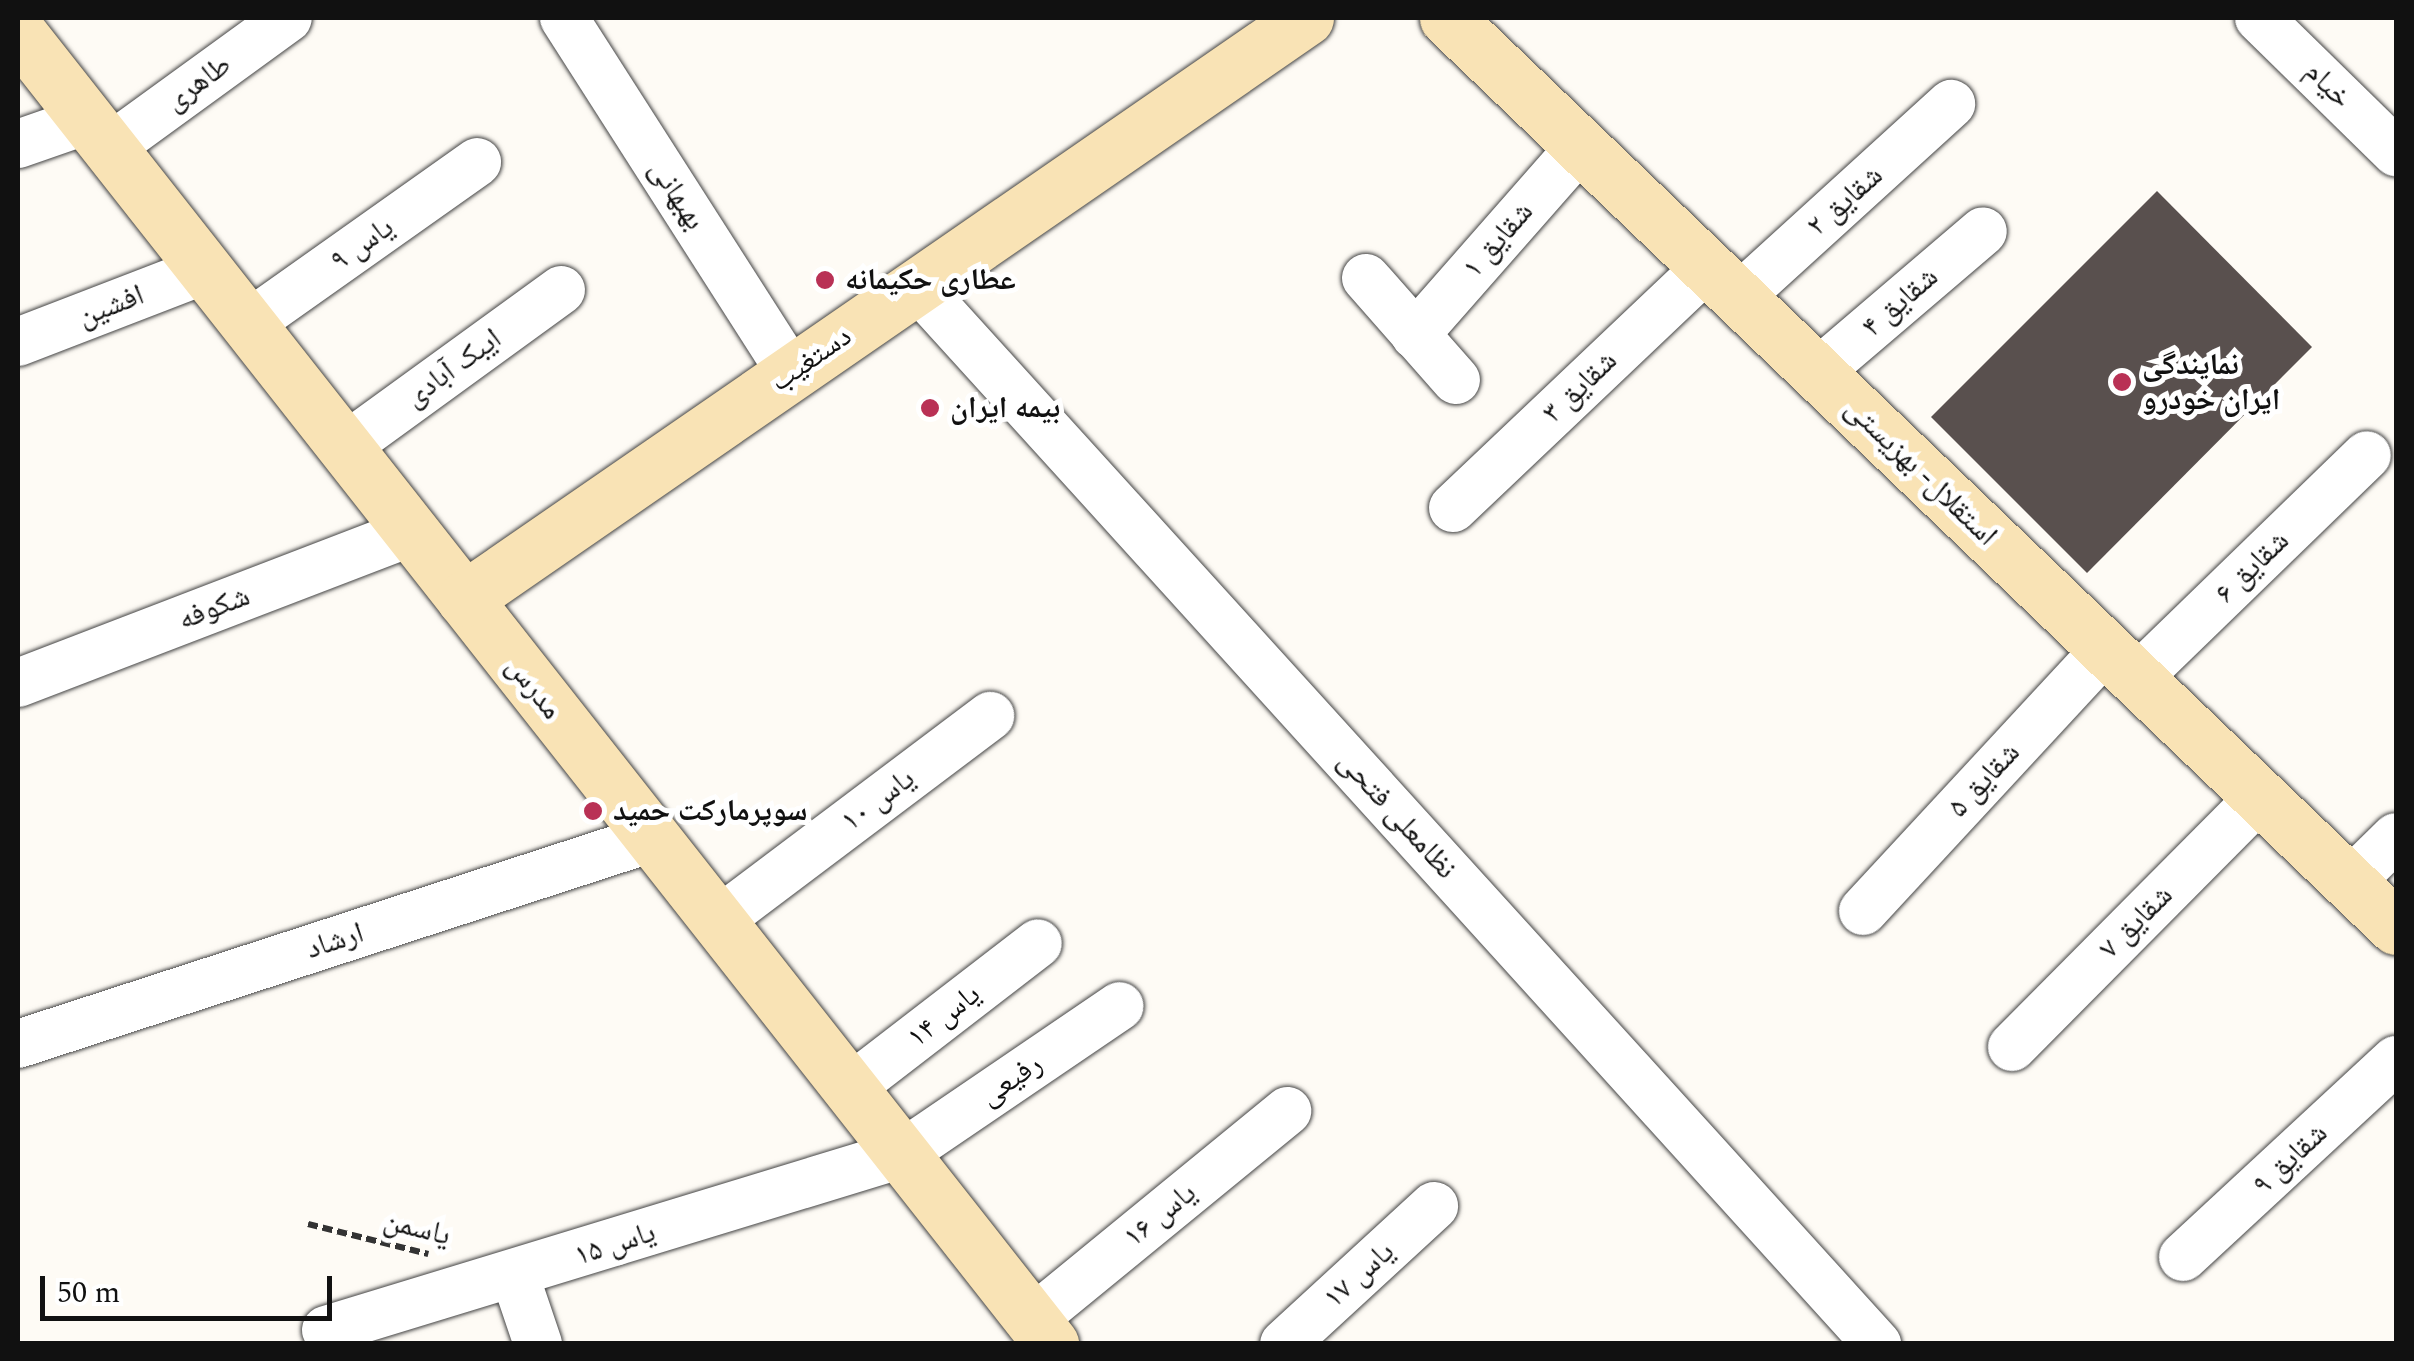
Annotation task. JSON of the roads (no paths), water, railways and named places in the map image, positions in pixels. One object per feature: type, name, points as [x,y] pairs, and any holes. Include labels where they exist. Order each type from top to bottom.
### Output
[{"type":"street","name":"طاهری","points":[[18,144],[98,134],[288,18]]},
{"type":"street","name":"بهبهانی","points":[[564,18],[791,373]]},
{"type":"street","name":"دستغیب","points":[[464,598],[1306,18]]},
{"type":"street","name":"استقلال- بهزیستی","points":[[1446,18],[2396,927]]},
{"type":"street","name":"خیام","points":[[2259,18],[2396,152]]},
{"type":"street","name":"مدرس","points":[[18,32],[1041,1332]]},
{"type":"street","name":"شقایق ۲","points":[[1723,282],[1951,104]]},
{"type":"street","name":"شقایق ۱","points":[[1415,335],[1581,146]]},
{"type":"street","name":"یاس ۹","points":[[247,325],[477,162]]},
{"type":"street","name":"شقایق ۴","points":[[1817,373],[1983,231]]},
{"type":"street","name":"افشین","points":[[18,342],[205,270]]},
{"type":"street","points":[[1366,278],[1456,380]]},
{"type":"street","name":"شقایق ۳","points":[[1453,508],[1723,282]]},
{"type":"street","name":"نظامعلی فتحی","points":[[917,286],[1876,1344]]},
{"type":"street","name":"ایبک آبادی","points":[[345,447],[561,290]]},
{"type":"street","name":"شقایق ۶","points":[[2121,663],[2367,456]]},
{"type":"street","name":"شکوفه","points":[[18,682],[411,532]]},
{"type":"street","name":"شقایق ۵","points":[[1862,911],[2121,663]]},
{"type":"street","name":"یاس ۱۰","points":[[718,920],[990,716]]},
{"type":"street","name":"شقایق ۷","points":[[2012,1048],[2260,797]]},
{"type":"street","points":[[2350,882],[2396,837]]},
{"type":"street","name":"ارشاد","points":[[18,1044],[652,838]]},
{"type":"street","name":"یاس ۱۴","points":[[850,1088],[1038,944]]},
{"type":"street","name":"رفیعی","points":[[902,1154],[1120,1006]]},
{"type":"street","name":"شقایق ۹","points":[[2183,1257],[2396,1060]]},
{"type":"street","name":"یاس ۱۶","points":[[1041,1332],[1288,1111]]},
{"type":"street","name":"یاس ۱۵","points":[[326,1330],[515,1276],[902,1154]]},
{"type":"street","name":"یاس ۱۷","points":[[1284,1344],[1434,1206]]},
{"type":"street","points":[[515,1276],[538,1344]]},
{"type":"place","name":"عطاری حکیمانه","points":[[825,280]]},
{"type":"place","name":"نمایندگی ایران خودرو","points":[[2122,382]]},
{"type":"place","name":"بیمه ایران","points":[[930,408]]},
{"type":"place","name":"سوپرمارکت حمید","points":[[593,811]]}]
